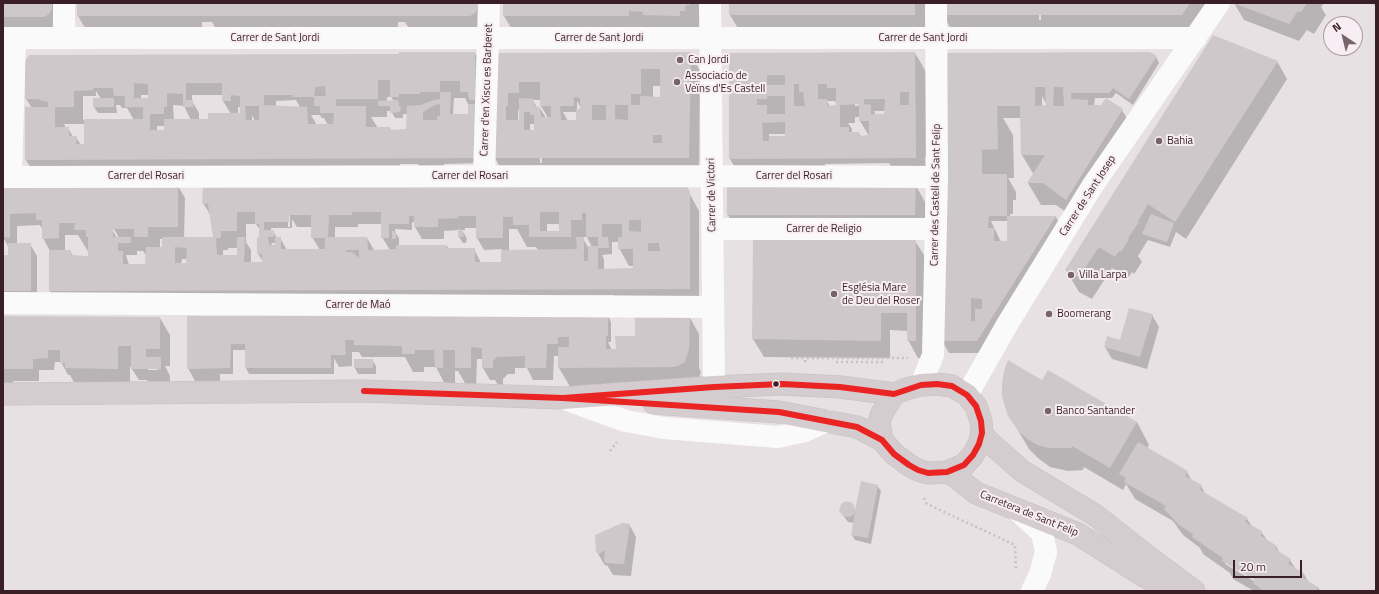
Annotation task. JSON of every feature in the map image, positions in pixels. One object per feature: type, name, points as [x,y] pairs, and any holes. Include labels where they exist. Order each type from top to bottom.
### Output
[{"type":"main road","points":[[3,394],[364,391],[563,398],[779,412],[857,427],[882,440],[894,454],[918,470],[928,473],[947,472],[964,464],[973,455],[979,444],[982,433],[981,421],[976,406],[967,395],[952,386],[937,384],[921,385],[894,394],[840,387],[782,384],[714,387],[563,398]]},
{"type":"main road","points":[[882,440],[879,422],[881,415],[894,394]]},
{"type":"main road","points":[[982,433],[987,440],[1022,471],[1095,515],[1194,591]]},
{"type":"main road","name":"Carretera de Sant Felip","points":[[947,472],[956,476],[976,493],[1078,534],[1144,576],[1173,591]]},
{"type":"street","points":[[64,3],[64,38]]},
{"type":"street","name":"Carrer d'en Xiscu es Barberet","points":[[484,176],[489,3]]},
{"type":"street","name":"Carrer de Victori","points":[[710,3],[714,387]]},
{"type":"street","name":"Carrer des Castell de Sant Felip","points":[[921,385],[933,355],[937,177],[936,3]]},
{"type":"street","name":"Carrer de Sant Josep","points":[[967,395],[1008,323],[1093,185],[1219,3]]},
{"type":"street","points":[[7,176],[9,38]]},
{"type":"street","name":"Carrer de Sant Jordi","points":[[9,38],[1196,38]]},
{"type":"street","name":"Carrer del Rosari","points":[[7,176],[937,177]]},
{"type":"street","name":"Carrer de Religio","points":[[712,230],[936,230]]},
{"type":"street","name":"Carrer de Maó","points":[[3,303],[713,307]]},
{"type":"street","points":[[1015,509],[1042,533],[1046,552],[1040,574],[1032,591]]},
{"type":"path","points":[[791,358],[909,358]]},
{"type":"path","points":[[806,358],[805,362],[813,362]]},
{"type":"path","points":[[829,362],[884,362]]},
{"type":"path","points":[[924,498],[928,504],[1015,545],[1016,575]]},
{"type":"building","points":[[3,3],[52,3],[52,9],[49,14],[44,17],[3,17]]},
{"type":"building","points":[[77,3],[478,3],[478,6],[476,12],[470,16],[77,16]]},
{"type":"building","points":[[503,3],[690,3],[690,5],[686,5],[685,11],[680,11],[680,16],[643,15],[643,12],[629,11],[629,16],[503,16]]},
{"type":"building","points":[[729,3],[915,3],[915,15],[729,15]]},
{"type":"building","points":[[942,3],[1190,3],[1182,15],[942,15]]},
{"type":"building","points":[[1233,3],[1307,3],[1301,12],[1298,11],[1289,24]]},
{"type":"building","points":[[1213,35],[1278,61],[1175,222],[1148,204],[1121,252],[1119,251],[1115,257],[1099,247],[1079,277],[1065,270]]},
{"type":"building","points":[[399,52],[475,52],[476,100],[469,100],[468,92],[460,92],[460,81],[440,81],[440,92],[451,92],[450,114],[468,114],[468,104],[476,104],[476,158],[25,160],[25,107],[48,107],[48,102],[39,99],[25,99],[25,61],[29,55],[399,54]],"holes":[[[378,80],[390,80],[390,97],[399,97],[399,94],[440,92],[440,99],[421,105],[407,106],[406,129],[390,130],[390,127],[366,127],[366,106],[336,106],[336,99],[378,99]],[[134,83],[148,84],[148,98],[134,98]],[[186,83],[222,83],[222,101],[231,101],[231,95],[240,96],[240,113],[208,113],[208,119],[164,119],[164,130],[150,130],[150,114],[164,114],[164,107],[167,107],[167,93],[183,94],[183,107],[193,107],[193,100],[186,100]],[[325,86],[326,96],[314,96],[315,87]],[[93,88],[113,88],[114,96],[125,96],[125,107],[143,107],[143,119],[84,119],[84,144],[76,144],[77,136],[69,136],[69,127],[55,127],[55,107],[74,107],[74,91],[93,90]],[[264,95],[314,97],[314,106],[320,106],[320,113],[334,113],[333,124],[308,124],[307,107],[264,105]],[[440,104],[440,116],[437,116],[437,120],[423,120],[423,112],[435,105]],[[245,106],[259,106],[259,120],[246,120]]]},
{"type":"building","points":[[691,52],[689,158],[494,158],[493,53]],"holes":[[[641,69],[660,69],[660,97],[640,96],[640,105],[631,105],[631,94],[641,94]],[[519,82],[540,82],[540,106],[551,106],[551,117],[541,117],[540,107],[534,106],[534,99],[519,98],[519,120],[506,120],[508,93],[519,93]],[[574,97],[580,98],[580,109],[576,109],[576,120],[561,120],[560,106],[574,106]],[[592,105],[606,105],[606,120],[592,120]],[[615,105],[628,105],[628,120],[615,119]],[[524,112],[530,112],[530,115],[534,115],[534,130],[524,130]],[[653,135],[662,135],[662,143],[653,143]]]},
{"type":"building","points":[[915,52],[916,158],[729,159],[729,53]],"holes":[[[767,75],[785,75],[785,85],[767,85]],[[794,84],[799,84],[799,92],[803,92],[805,106],[794,106]],[[818,84],[827,84],[827,88],[836,88],[836,105],[827,106],[827,99],[818,99]],[[900,92],[909,92],[909,105],[900,105]],[[767,96],[785,96],[785,114],[767,114],[767,105],[757,105],[757,99],[767,99]],[[864,99],[885,99],[884,114],[871,114],[871,105],[864,104]],[[859,104],[859,121],[869,121],[869,135],[859,136],[859,132],[849,132],[849,127],[840,127],[840,105]],[[785,122],[785,136],[769,136],[769,141],[763,141],[762,123]]]},
{"type":"building","points":[[1150,52],[1157,56],[1129,99],[1113,88],[1109,93],[1071,93],[1071,99],[1088,100],[1088,105],[1101,105],[1106,98],[1123,109],[1066,200],[1043,183],[1027,183],[1045,155],[1021,155],[1020,106],[997,106],[998,149],[982,150],[982,174],[1007,174],[1007,216],[1056,216],[977,341],[941,341],[942,53]],"holes":[[[1035,87],[1045,87],[1046,105],[1035,106]],[[1054,87],[1063,87],[1064,106],[1053,106]],[[989,216],[1007,216],[1007,241],[994,241],[994,228],[988,228]],[[971,298],[982,299],[982,309],[975,309],[975,321],[971,321]]]},
{"type":"building","points":[[93,98],[114,98],[114,107],[93,107]]},
{"type":"building","points":[[398,100],[399,106],[401,106],[400,112],[390,113],[390,106],[378,106],[378,101]]},
{"type":"building","points":[[916,183],[915,215],[727,215],[727,184]]},
{"type":"building","points":[[178,185],[178,227],[148,227],[148,237],[134,237],[134,229],[113,229],[113,237],[131,237],[131,243],[118,243],[118,251],[123,251],[123,264],[145,264],[146,247],[162,247],[162,237],[213,237],[208,204],[202,203],[203,185],[687,186],[690,192],[690,289],[49,291],[49,250],[71,250],[71,255],[88,256],[88,237],[86,237],[86,230],[74,230],[75,223],[59,223],[59,238],[42,239],[42,220],[36,220],[36,213],[10,214],[10,238],[3,237],[3,186]],"holes":[[[237,212],[255,212],[255,224],[259,224],[257,254],[262,254],[262,262],[244,262],[245,237],[237,237],[237,255],[217,255],[216,238],[221,238],[221,231],[237,231]],[[352,212],[381,212],[381,238],[389,238],[389,224],[409,224],[409,216],[414,216],[414,227],[438,227],[438,219],[458,218],[458,216],[476,216],[476,238],[503,238],[503,217],[513,217],[513,225],[529,225],[529,237],[571,237],[571,220],[582,220],[582,213],[586,213],[586,237],[598,237],[598,246],[588,246],[588,261],[584,261],[584,237],[576,237],[577,249],[501,250],[501,262],[475,262],[475,248],[447,248],[447,245],[396,245],[396,249],[368,250],[367,237],[328,237],[329,215],[352,215]],[[540,212],[559,212],[559,231],[540,231]],[[289,215],[311,215],[311,238],[325,238],[325,249],[281,249],[281,237],[275,237],[275,245],[269,245],[268,237],[274,237],[274,230],[264,230],[264,222],[289,222]],[[629,220],[641,220],[641,232],[629,231]],[[602,224],[622,224],[622,237],[618,237],[618,249],[633,249],[633,268],[598,269],[598,248],[609,248],[608,237],[602,237]],[[648,243],[659,243],[660,251],[648,251]],[[175,247],[187,248],[186,263],[175,263]],[[346,250],[359,250],[359,258],[352,252],[346,252]]]},
{"type":"building","points":[[1151,214],[1174,223],[1167,242],[1142,234]]},
{"type":"building","points":[[458,228],[464,232],[463,237],[458,237]]},
{"type":"building","points":[[392,231],[396,231],[396,239],[392,239]]},
{"type":"building","name":"Església Mare de Deu del Roser","points":[[753,240],[916,240],[916,341],[907,341],[907,313],[881,313],[881,341],[752,339]]},
{"type":"building","points":[[8,243],[31,243],[31,291],[3,291],[3,255],[8,255]]},
{"type":"building","points":[[1129,308],[1153,314],[1140,357],[1104,347],[1107,336],[1120,340]]},
{"type":"building","points":[[608,315],[608,336],[606,336],[606,349],[616,349],[615,336],[635,336],[635,315],[690,315],[689,349],[685,362],[674,367],[558,368],[558,347],[569,347],[569,337],[558,337],[558,344],[547,344],[546,368],[525,368],[525,356],[497,357],[493,361],[493,368],[482,368],[482,348],[471,347],[471,368],[455,368],[455,350],[443,350],[443,368],[435,368],[434,350],[415,350],[415,354],[402,354],[402,346],[354,345],[354,340],[345,340],[346,355],[331,355],[331,368],[245,368],[245,344],[231,344],[230,368],[187,369],[187,316]]},
{"type":"building","points":[[3,316],[160,317],[160,349],[146,349],[146,357],[161,357],[161,369],[131,369],[131,346],[118,346],[118,369],[65,368],[65,363],[60,363],[60,350],[48,350],[48,358],[33,359],[33,369],[3,369]]},
{"type":"building","points":[[354,359],[373,359],[373,368],[354,368]]},
{"type":"building","points":[[1008,360],[1042,380],[1048,370],[1137,422],[1110,468],[1072,446],[1071,448],[1049,448],[1037,445],[1019,432],[1008,416],[1002,397],[1002,383]]},
{"type":"building","points":[[1138,442],[1188,471],[1185,476],[1202,485],[1200,490],[1248,518],[1245,522],[1262,531],[1261,536],[1277,546],[1275,549],[1291,559],[1288,564],[1304,573],[1302,577],[1318,587],[1316,591],[1263,591],[1253,583],[1255,580],[1222,561],[1223,558],[1192,537],[1193,534],[1179,525],[1164,509],[1166,506],[1124,482],[1126,478],[1119,474]]},
{"type":"building","points":[[861,481],[878,485],[868,538],[851,535],[855,512],[852,516],[848,517],[843,516],[839,511],[841,504],[846,501],[853,503],[855,510]]},
{"type":"building","points":[[622,523],[630,524],[624,564],[605,563],[605,550],[599,554],[596,552],[595,535]]},
{"type":"transit line","points":[[782,384],[840,387],[894,394],[921,385],[937,384],[952,386],[967,395],[976,406],[981,421],[982,433],[979,444],[973,455],[964,465],[947,472],[928,473],[909,465],[894,454],[882,440],[857,427],[779,412],[563,398],[714,387],[782,384]]},
{"type":"transit line","points":[[364,391],[563,398]]},
{"type":"transit line","points":[[364,391],[563,398]]},
{"type":"place","name":"Can Jordi","points":[[680,60]]},
{"type":"place","name":"Associacio de Veïns d'Es Castell","points":[[677,82]]},
{"type":"place","name":"Bahia","points":[[1159,141]]},
{"type":"place","name":"Villa Larpa","points":[[1071,275]]},
{"type":"place","name":"Església Mare de Deu del Roser","points":[[834,294]]},
{"type":"place","name":"Boomerang","points":[[1049,314]]},
{"type":"place","name":"Banco Santander","points":[[1048,411]]}]
